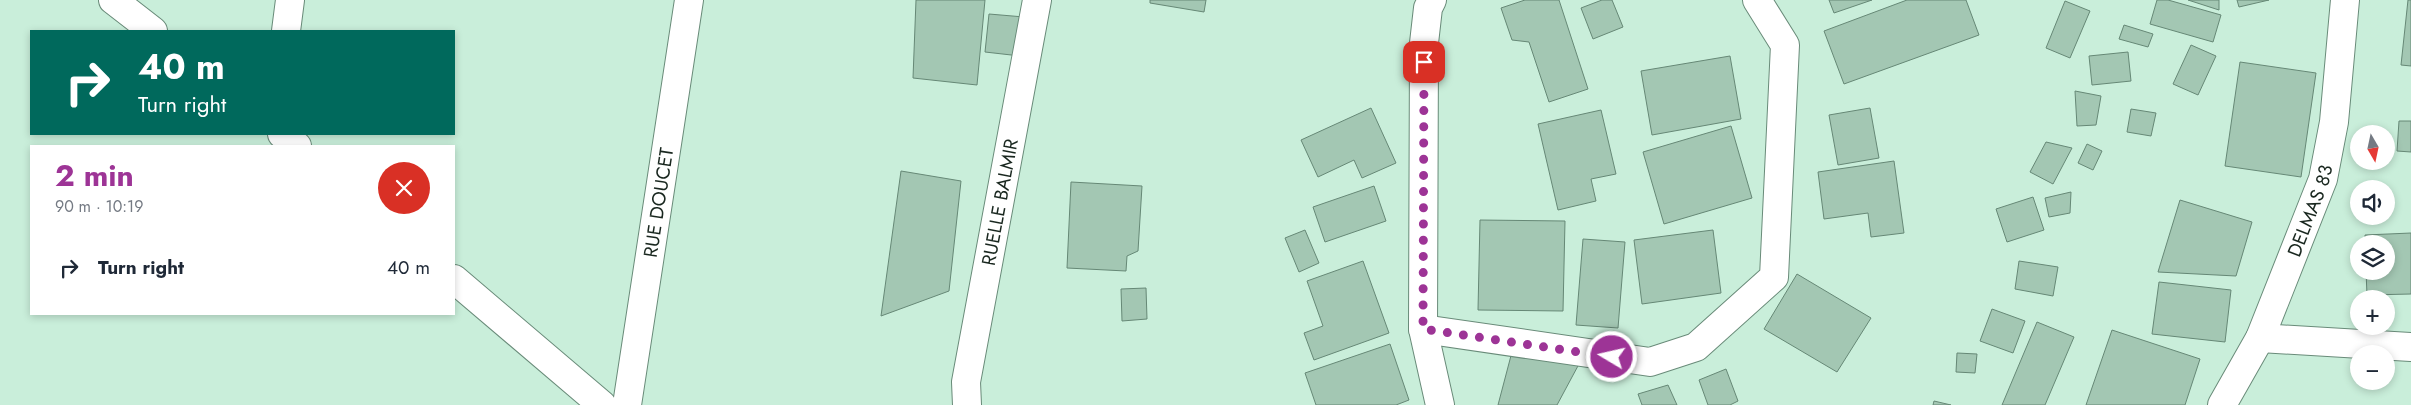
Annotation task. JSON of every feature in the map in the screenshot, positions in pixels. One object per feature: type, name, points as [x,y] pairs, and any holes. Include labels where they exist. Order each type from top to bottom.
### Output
[{"type":"street","points":[[113,0],[151,30]]},
{"type":"street","points":[[286,30],[290,0]]},
{"type":"street","name":"RUE DOUCET","points":[[627,405],[689,0]]},
{"type":"street","name":"RUELLE BALMIR","points":[[967,405],[966,382],[1037,0]]},
{"type":"street","points":[[1432,0],[1428,8],[1424,43],[1423,329],[1440,405]]},
{"type":"street","points":[[1423,329],[1650,362],[1696,347],[1774,277],[1786,45],[1756,0]]},
{"type":"street","name":"DELMAS 83","points":[[2222,405],[2260,338],[2323,179],[2334,122],[2345,0]]},
{"type":"street","points":[[283,135],[295,145]]},
{"type":"street","points":[[455,280],[602,405]]},
{"type":"street","points":[[2260,338],[2411,347]]},
{"type":"building","points":[[916,0],[985,0],[977,85],[913,78]]},
{"type":"building","points":[[1150,0],[1206,0],[1204,12],[1150,3]]},
{"type":"building","points":[[1525,0],[1559,0],[1588,89],[1549,102],[1529,42],[1512,40],[1501,8]]},
{"type":"building","points":[[1602,0],[1612,0],[1623,27],[1593,39],[1581,8]]},
{"type":"building","points":[[1829,0],[1872,0],[1834,13]]},
{"type":"building","points":[[1907,0],[1966,0],[1979,35],[1844,84],[1824,31]]},
{"type":"building","points":[[2157,0],[2168,0],[2221,15],[2213,42],[2150,24]]},
{"type":"building","points":[[2188,0],[2219,0],[2219,10]]},
{"type":"building","points":[[2237,0],[2269,0],[2239,7]]},
{"type":"building","points":[[2408,0],[2411,0],[2411,66],[2401,65]]},
{"type":"building","points":[[2065,1],[2090,11],[2070,58],[2046,48]]},
{"type":"building","points":[[989,14],[1024,17],[1020,56],[985,52]]},
{"type":"building","points":[[2124,25],[2153,34],[2148,47],[2119,39]]},
{"type":"building","points":[[2191,45],[2216,56],[2198,95],[2173,84]]},
{"type":"building","points":[[2128,52],[2131,81],[2092,85],[2089,56]]},
{"type":"building","points":[[1730,56],[1741,119],[1652,135],[1641,71]]},
{"type":"building","points":[[2240,62],[2316,73],[2301,177],[2225,166]]},
{"type":"building","points":[[2075,91],[2101,96],[2096,125],[2077,126]]},
{"type":"building","points":[[1371,108],[1396,163],[1362,178],[1354,160],[1318,177],[1301,140]]},
{"type":"building","points":[[1870,108],[1879,158],[1838,165],[1829,115]]},
{"type":"building","points":[[2131,109],[2156,113],[2151,136],[2127,132]]},
{"type":"building","points":[[1601,110],[1616,174],[1591,179],[1596,201],[1558,210],[1538,124]]},
{"type":"building","points":[[2399,121],[2411,121],[2411,152],[2397,151]]},
{"type":"building","points":[[1731,126],[1752,198],[1664,224],[1643,152]]},
{"type":"building","points":[[2046,142],[2072,148],[2053,184],[2030,172]]},
{"type":"building","points":[[2087,144],[2102,151],[2093,170],[2078,163]]},
{"type":"building","points":[[1894,161],[1904,233],[1871,237],[1868,213],[1824,219],[1818,172]]},
{"type":"building","points":[[901,171],[961,181],[949,291],[881,316]]},
{"type":"building","points":[[1071,182],[1142,186],[1138,251],[1127,256],[1126,271],[1067,268]]},
{"type":"building","points":[[1374,186],[1386,221],[1325,242],[1313,207]]},
{"type":"building","points":[[2071,192],[2070,213],[2049,217],[2045,198]]},
{"type":"building","points":[[2033,197],[2044,230],[2007,242],[1996,209]]},
{"type":"building","points":[[2180,200],[2252,222],[2236,276],[2158,272]]},
{"type":"building","points":[[1480,220],[1565,221],[1563,311],[1478,310]]},
{"type":"building","points":[[1305,230],[1319,263],[1299,272],[1285,238]]},
{"type":"building","points":[[1713,230],[1721,293],[1642,304],[1634,240]]},
{"type":"building","points":[[2411,233],[2411,294],[2395,294],[2395,290],[2367,290],[2366,280],[2395,280],[2395,235],[2365,235]]},
{"type":"building","points":[[1583,239],[1625,242],[1618,328],[1576,325]]},
{"type":"building","points":[[1363,261],[1389,333],[1314,360],[1304,333],[1323,326],[1307,281]]},
{"type":"building","points":[[2019,261],[2058,267],[2053,296],[2015,289]]},
{"type":"building","points":[[1797,274],[1871,318],[1837,372],[1764,329]]},
{"type":"building","points":[[2159,282],[2231,290],[2225,342],[2152,334]]},
{"type":"building","points":[[1146,288],[1147,319],[1122,321],[1121,289]]},
{"type":"building","points":[[1992,309],[2025,321],[2013,353],[1980,341]]},
{"type":"building","points":[[2037,322],[2074,337],[2045,405],[2002,405]]},
{"type":"building","points":[[2112,330],[2200,359],[2185,405],[2086,405]]},
{"type":"building","points":[[1390,344],[1409,400],[1396,405],[1316,405],[1305,373]]},
{"type":"building","points":[[1513,348],[1579,364],[1557,405],[1498,405]]},
{"type":"building","points":[[1957,353],[1977,354],[1975,373],[1956,372]]},
{"type":"building","points":[[1726,369],[1738,401],[1730,405],[1708,405],[1699,380]]},
{"type":"building","points":[[1668,385],[1677,405],[1642,405],[1638,394]]},
{"type":"building","points":[[1934,401],[1951,405],[1933,405]]},
{"type":"route","points":[[1424,62],[1423,329],[1612,357]]}]
